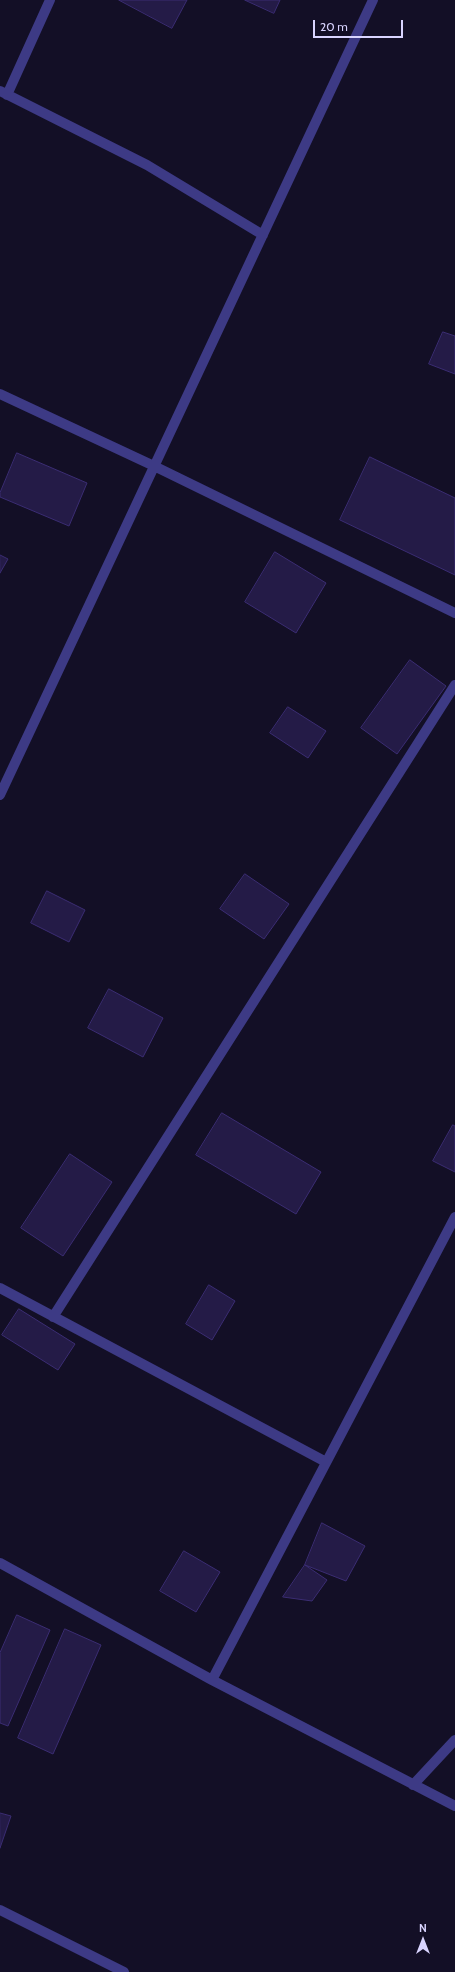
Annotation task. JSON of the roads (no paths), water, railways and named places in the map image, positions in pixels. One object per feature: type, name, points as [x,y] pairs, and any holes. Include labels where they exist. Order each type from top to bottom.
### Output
[{"type":"street","points":[[50,0],[3,93],[147,165],[263,235]]},
{"type":"street","points":[[0,795],[373,0]]},
{"type":"street","points":[[0,394],[154,466],[455,613]]},
{"type":"street","points":[[53,1317],[455,685]]},
{"type":"street","points":[[212,1680],[455,1216]]},
{"type":"street","points":[[0,1288],[326,1462]]},
{"type":"street","points":[[0,1563],[212,1680],[455,1806]]},
{"type":"street","points":[[413,1785],[455,1740]]},
{"type":"street","points":[[0,1910],[124,1972]]}]
